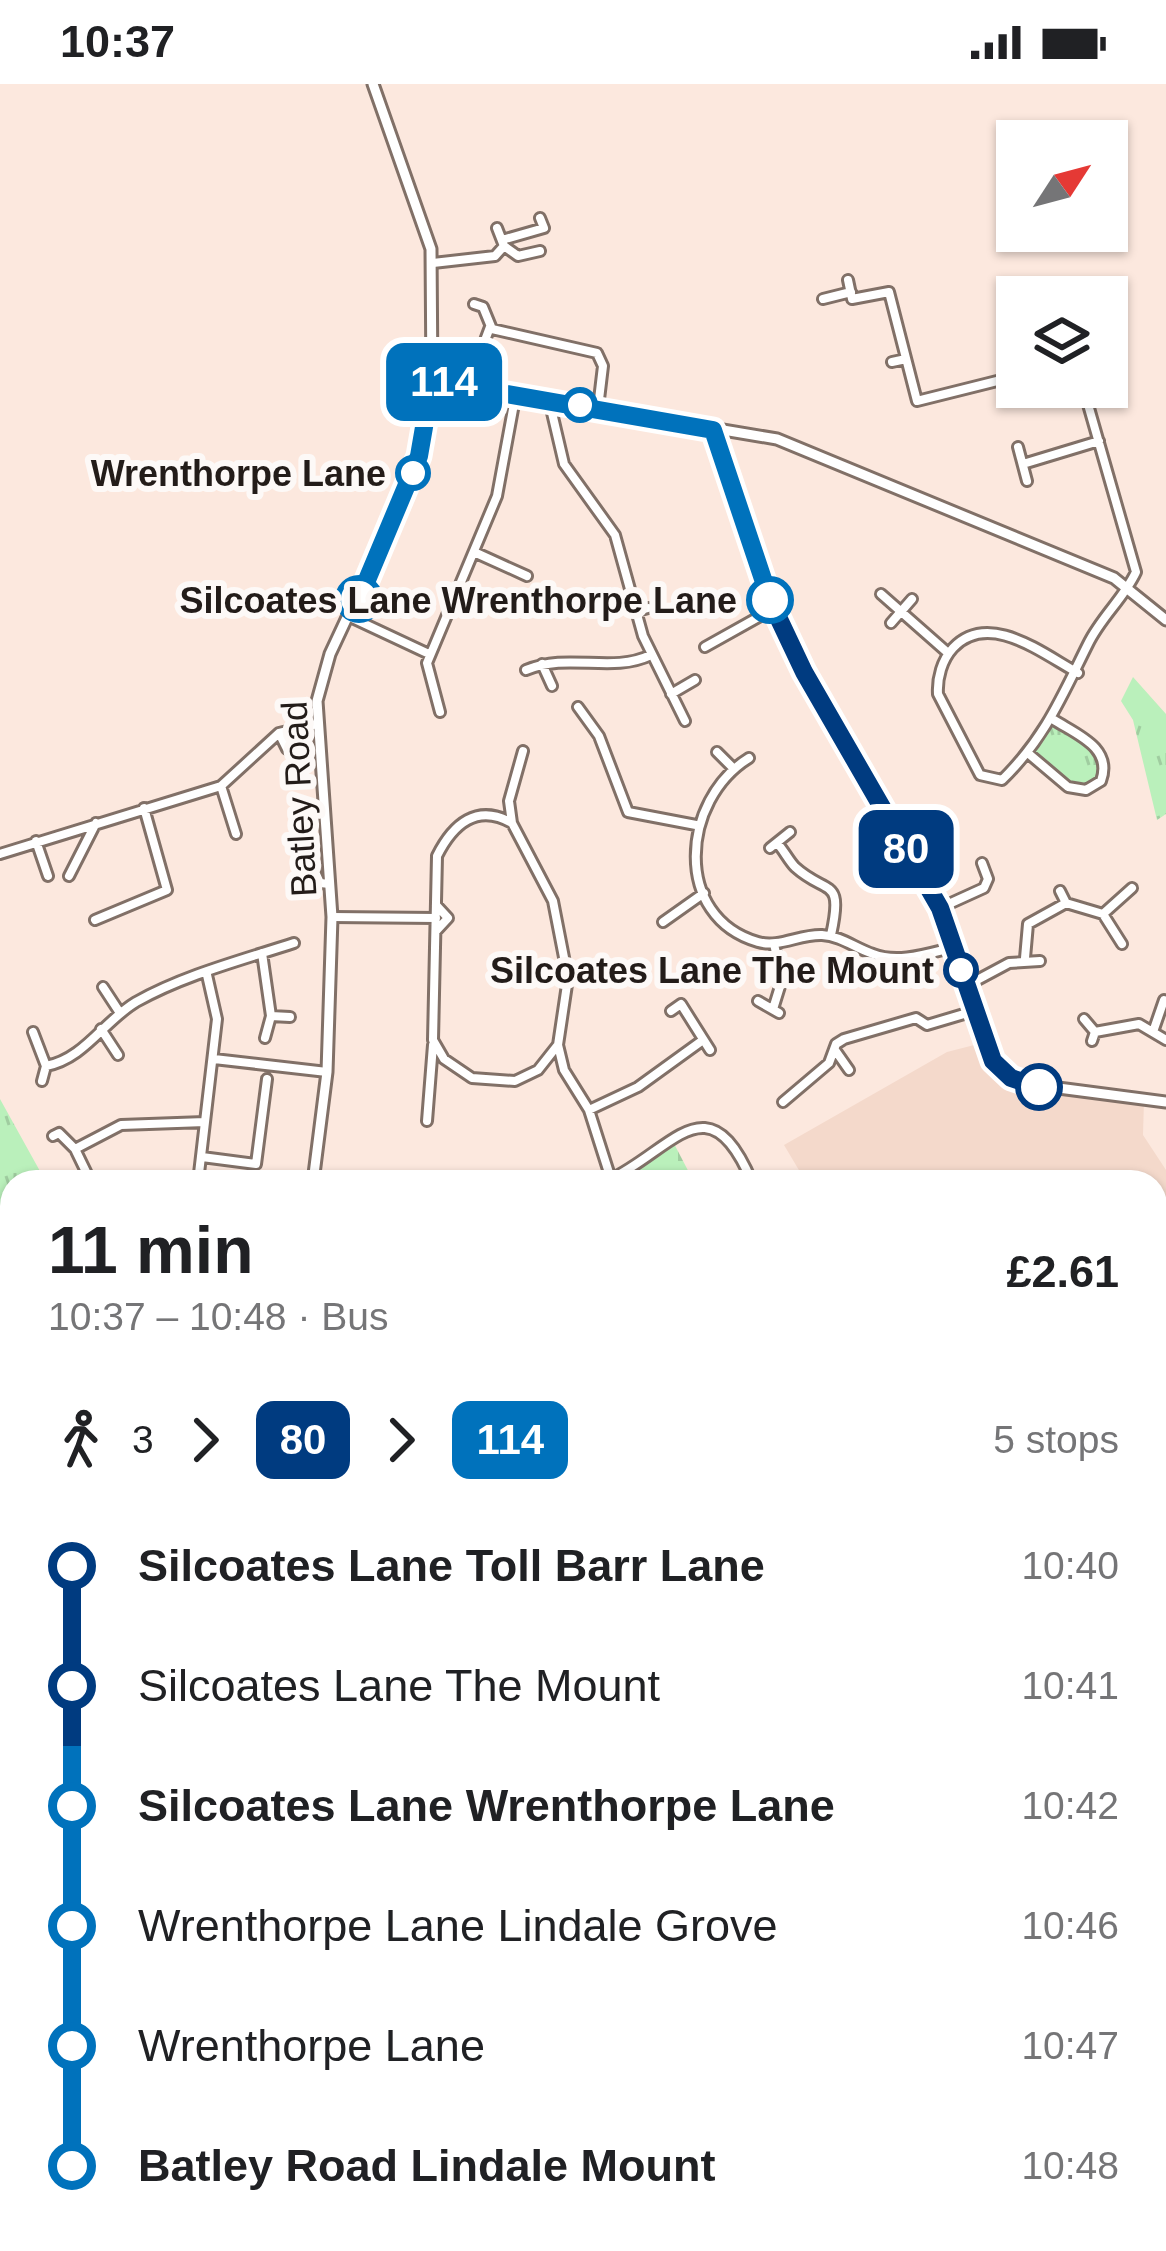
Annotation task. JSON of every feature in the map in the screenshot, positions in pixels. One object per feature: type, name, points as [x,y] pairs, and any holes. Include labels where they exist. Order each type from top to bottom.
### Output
[{"type":"street","name":"Batley Road","points":[[315,1170],[327,1072],[332,917],[317,724],[322,678],[409,487],[432,381],[433,263],[418,205],[373,84]]},
{"type":"street","points":[[433,263],[495,256],[505,242],[544,228],[540,218]]},
{"type":"street","points":[[497,229],[518,256],[540,251]]},
{"type":"street","points":[[848,280],[852,299],[889,292],[917,400],[996,381]]},
{"type":"street","points":[[823,299],[851,292]]},
{"type":"street","points":[[473,304],[482,307],[490,327],[481,351]]},
{"type":"street","points":[[490,327],[592,350],[603,366],[598,408]]},
{"type":"street","points":[[892,362],[906,359]]},
{"type":"street","points":[[432,381],[777,439],[1130,586],[1166,620]]},
{"type":"street","points":[[441,714],[429,654],[497,496],[516,392]]},
{"type":"street","points":[[549,399],[564,464],[615,535],[634,611],[685,721]]},
{"type":"street","points":[[1078,673],[992,632],[969,637],[948,652],[938,694],[980,775],[1002,780],[1054,720],[1078,673],[1087,645],[1130,586],[1136,572],[1089,408]]},
{"type":"street","points":[[713,430],[773,609],[940,908],[993,1061],[1011,1078],[1039,1087],[1166,1102]]},
{"type":"street","points":[[1023,464],[1099,441]]},
{"type":"street","points":[[1018,447],[1027,481]]},
{"type":"street","points":[[474,553],[528,577]]},
{"type":"street","points":[[881,594],[948,652]]},
{"type":"street","points":[[891,623],[912,599]]},
{"type":"street","points":[[634,611],[649,608]]},
{"type":"street","points":[[705,647],[773,609]]},
{"type":"street","points":[[350,617],[429,654]]},
{"type":"street","points":[[526,670],[573,659],[624,666],[651,655]]},
{"type":"street","points":[[542,664],[552,686]]},
{"type":"street","points":[[671,694],[695,680]]},
{"type":"street","points":[[578,712],[628,812],[696,824]]},
{"type":"street","points":[[1029,754],[1068,787],[1087,790],[1101,781],[1105,766],[1098,748],[1054,720]]},
{"type":"street","points":[[0,854],[221,785],[279,733],[317,724]]},
{"type":"street","points":[[279,733],[287,749]]},
{"type":"street","points":[[523,751],[509,801],[512,823],[553,901],[568,978],[558,1045],[564,1070],[589,1110],[605,1170]]},
{"type":"street","points":[[716,752],[733,768]]},
{"type":"street","points":[[749,758],[733,768],[696,824],[704,893],[734,930],[774,944],[831,935],[893,958],[955,947]]},
{"type":"street","points":[[221,785],[236,834]]},
{"type":"street","points":[[495,814],[509,801]]},
{"type":"street","points":[[95,920],[166,890],[144,808]]},
{"type":"street","points":[[427,1121],[433,1064],[436,856],[448,833],[468,817],[495,814],[512,823]]},
{"type":"street","points":[[69,876],[96,821]]},
{"type":"street","points":[[790,832],[773,845],[794,866],[819,878],[834,895],[831,935]]},
{"type":"street","points":[[36,841],[48,876]]},
{"type":"street","points":[[311,843],[310,861],[320,883],[330,884]]},
{"type":"street","points":[[940,908],[984,888],[988,879],[982,863]]},
{"type":"street","points":[[1103,914],[1132,888]]},
{"type":"street","points":[[1060,891],[1066,903]]},
{"type":"street","points":[[664,904],[667,919],[704,893]]},
{"type":"street","points":[[1025,958],[1028,924],[1066,903],[1103,914],[1122,944]]},
{"type":"street","points":[[436,905],[448,918],[436,931]]},
{"type":"street","points":[[332,917],[436,918]]},
{"type":"street","points":[[46,1066],[76,1055],[120,1013],[171,985],[294,943]]},
{"type":"street","points":[[758,1001],[776,1011],[782,980],[774,944]]},
{"type":"street","points":[[262,953],[271,1016],[265,1038]]},
{"type":"street","points":[[966,986],[1025,958],[1040,962]]},
{"type":"street","points":[[200,1170],[217,1018],[207,975]]},
{"type":"street","points":[[103,987],[120,1013]]},
{"type":"street","points":[[1154,1028],[1164,1000]]},
{"type":"street","points":[[671,1011],[681,1004],[710,1050]]},
{"type":"street","points":[[783,1102],[830,1063],[834,1045],[855,1034],[916,1018],[926,1025],[974,1011]]},
{"type":"street","points":[[271,1016],[290,1017]]},
{"type":"street","points":[[1084,1019],[1093,1036],[1132,1024],[1154,1028],[1166,1040]]},
{"type":"street","points":[[100,1028],[118,1055]]},
{"type":"street","points":[[33,1032],[46,1066],[42,1081]]},
{"type":"street","points":[[433,1040],[444,1059],[472,1078],[493,1083],[515,1081],[538,1070],[564,1070]]},
{"type":"street","points":[[589,1110],[638,1087],[703,1040]]},
{"type":"street","points":[[538,1070],[558,1045]]},
{"type":"street","points":[[834,1045],[849,1070]]},
{"type":"street","points":[[214,1059],[327,1072]]},
{"type":"street","points":[[433,1064],[444,1059]]},
{"type":"street","points":[[202,1157],[256,1164],[267,1079]]},
{"type":"street","points":[[75,1149],[121,1126],[205,1122]]},
{"type":"street","points":[[625,1170],[692,1127],[728,1136],[746,1170]]},
{"type":"street","points":[[53,1136],[59,1132],[85,1170]]},
{"type":"shaded area","points":[[986,1042],[993,1061],[1011,1078],[1144,1100],[1143,1135],[1166,1170],[799,1170],[784,1145],[947,1052]]},
{"type":"green space","points":[[1133,677],[1166,714],[1166,814],[1157,820],[1133,720],[1121,701]]},
{"type":"green space","points":[[1054,720],[1098,749],[1101,781],[1077,790],[1029,754]]},
{"type":"green space","points":[[0,1099],[39,1170],[0,1170]]},
{"type":"green space","points":[[670,1136],[688,1170],[623,1170]]},
{"type":"bus line","name":"114","points":[[359,599],[409,487],[432,381],[713,430],[770,600]]},
{"type":"bus line","name":"80","points":[[770,600],[804,672],[940,908],[993,1061],[1011,1078],[1039,1087]]},
{"type":"place","name":"Wrenthorpe Lane","points":[[413,473]]},
{"type":"place","name":"Silcoates Lane Wrenthorpe Lane","points":[[770,600]]},
{"type":"place","name":"Silcoates Lane The Mount","points":[[961,970]]}]
